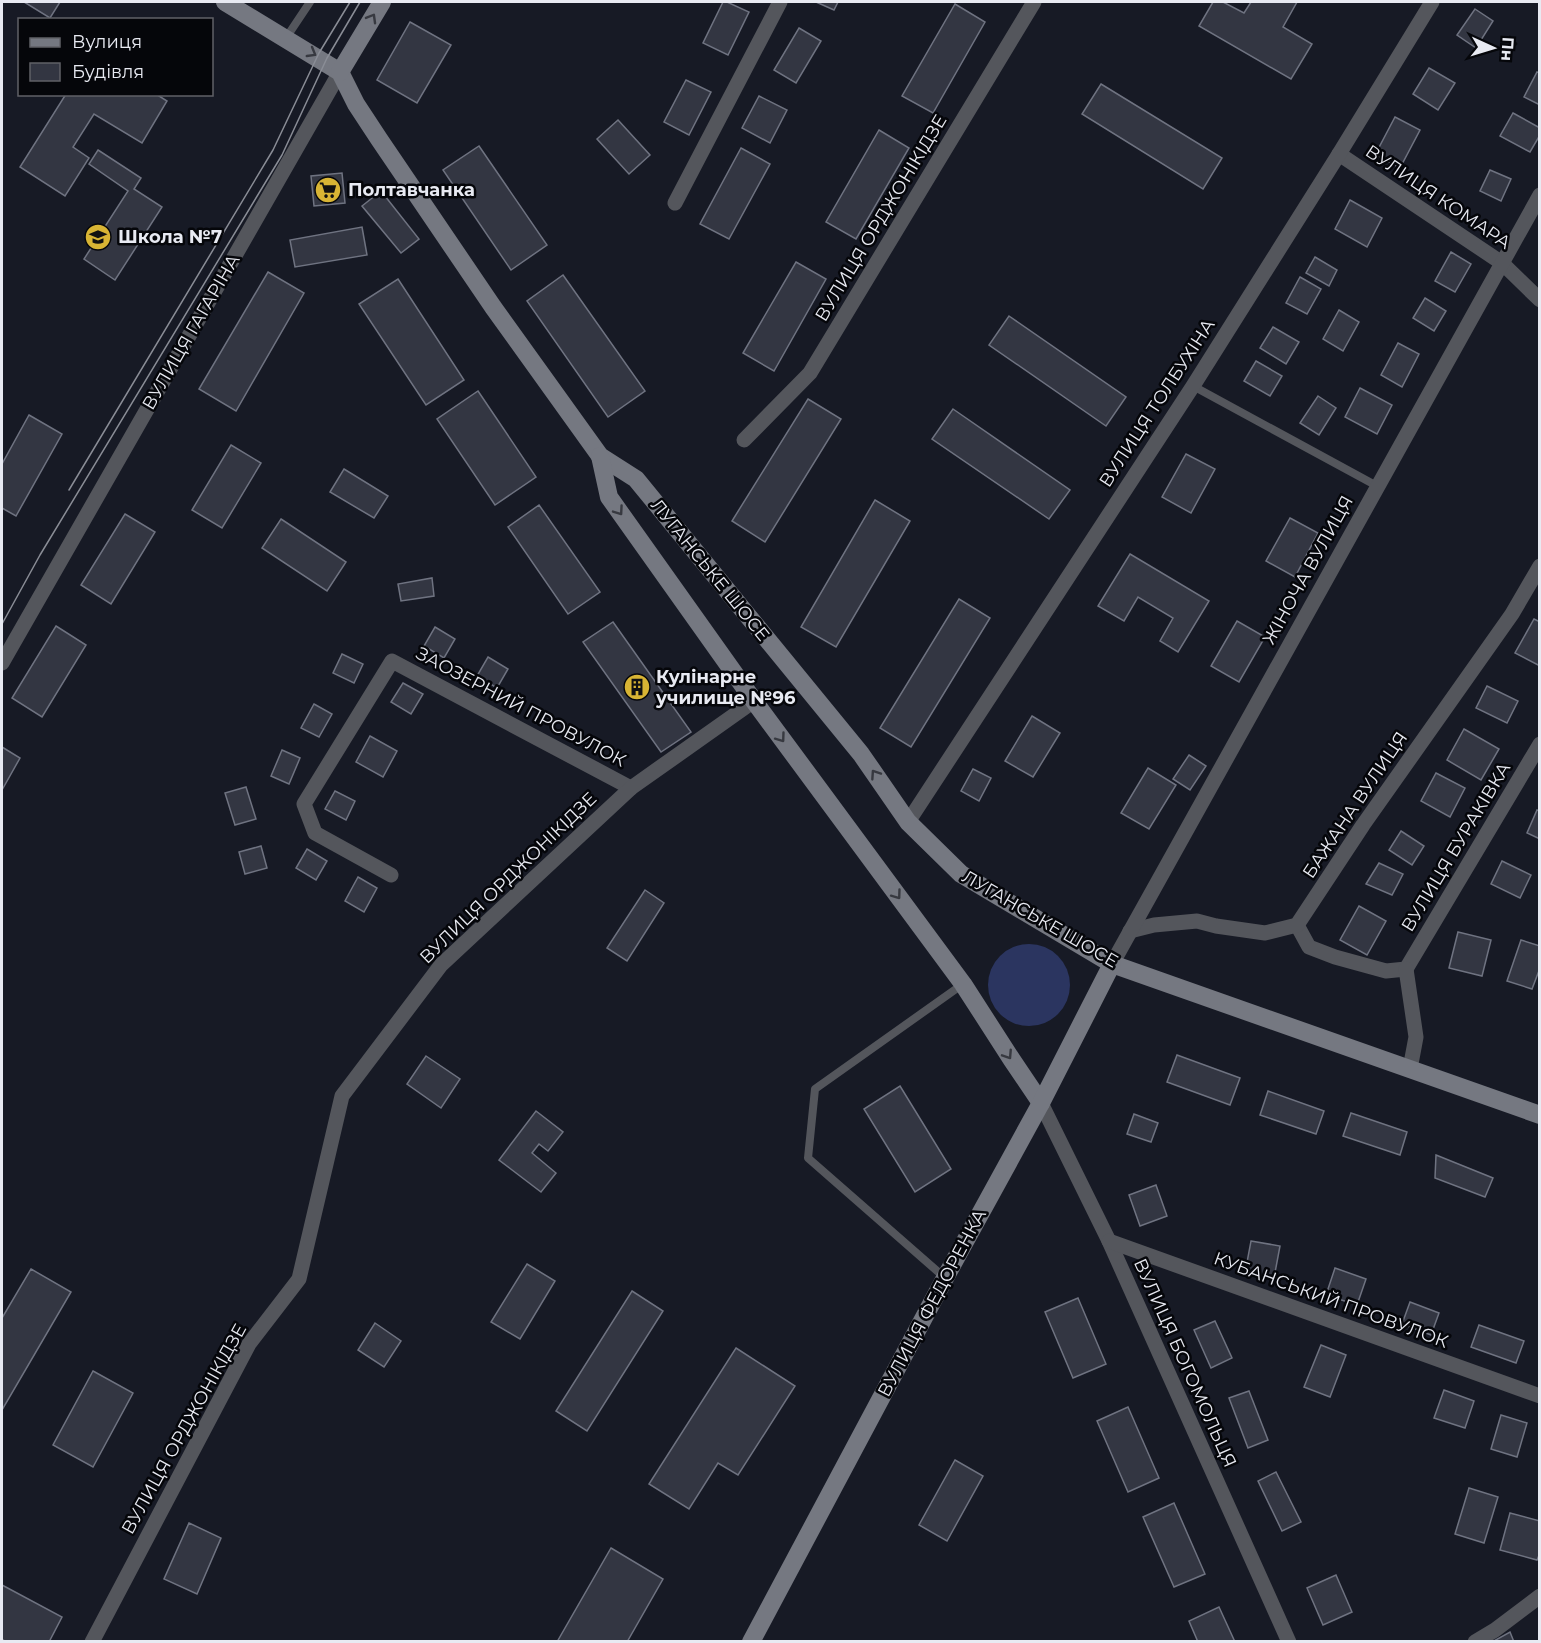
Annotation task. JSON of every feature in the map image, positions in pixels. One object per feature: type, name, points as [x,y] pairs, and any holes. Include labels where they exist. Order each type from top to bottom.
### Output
[{"type":"main road","points":[[225,2],[340,72]]},
{"type":"main road","name":"ВУЛИЦЯ ГАГАРІНА","points":[[340,72],[382,2]]},
{"type":"main road","name":"ЛУГАНСЬКЕ ШОСЕ","points":[[340,72],[356,104],[379,139],[493,307],[600,456],[636,479],[861,754],[908,822],[961,874],[1112,964],[1539,1115]]},
{"type":"main road","name":"ЛУГАНСЬКЕ ШОСЕ","points":[[600,456],[609,497],[754,700],[963,984],[1041,1103]]},
{"type":"main road","name":"ВУЛИЦЯ ФЕДОРЕНКА","points":[[752,1641],[1041,1103],[1112,964]]},
{"type":"street","points":[[675,203],[780,2]]},
{"type":"street","name":"ВУЛИЦЯ ОРДЖОНІКІДЗЕ","points":[[744,440],[810,373],[1035,2]]},
{"type":"street","name":"ВУЛИЦЯ ТОЛБУХІНА","points":[[908,822],[1193,386],[1432,2]]},
{"type":"street","name":"ВУЛИЦЯ ГАГАРІНА","points":[[2,663],[340,72]]},
{"type":"street","name":"ВУЛИЦЯ КОМАРА","points":[[1339,154],[1502,263],[1539,300]]},
{"type":"street","name":"ЖІНОЧА ВУЛИЦЯ","points":[[1112,964],[1539,195]]},
{"type":"street","name":"БАЖАНА ВУЛИЦЯ","points":[[1297,925],[1363,825],[1512,614],[1539,566]]},
{"type":"street","name":"ЗАОЗЕРНИЙ ПРОВУЛОК","points":[[391,875],[315,833],[303,804],[392,660],[631,788]]},
{"type":"street","name":"ВУЛИЦЯ ОРДЖОНІКІДЗЕ","points":[[92,1641],[249,1344],[299,1279],[342,1096],[441,964],[631,788],[754,700]]},
{"type":"street","name":"ВУЛИЦЯ БУРАКІВКА","points":[[1406,969],[1539,744]]},
{"type":"street","points":[[1130,931],[1154,925],[1197,921],[1265,933],[1297,925],[1309,947],[1335,957],[1386,971],[1406,969],[1416,1037],[1410,1070]]},
{"type":"street","name":"ВУЛИЦЯ БОГОМОЛЬЦЯ","points":[[1041,1103],[1109,1241],[1289,1641]]},
{"type":"street","name":"КУБАНСЬКИЙ ПРОВУЛОК","points":[[1109,1241],[1539,1396]]},
{"type":"street","points":[[1475,1641],[1495,1630],[1539,1596]]},
{"type":"lane","points":[[286,38],[310,2]]},
{"type":"lane","points":[[1193,386],[1377,486]]},
{"type":"lane","points":[[945,1278],[808,1158],[815,1089],[963,984]]},
{"type":"shaded area","points":[[1029,944],[1045,947],[1058,956],[1067,969],[1070,985],[1067,1001],[1058,1014],[1045,1023],[1029,1026],[1013,1023],[1000,1014],[991,1001],[988,985],[991,969],[1000,956],[1013,947]]},
{"type":"building","points":[[24,2],[60,2],[50,18]]},
{"type":"building","points":[[723,2],[749,12],[728,55],[703,43]]},
{"type":"building","points":[[816,2],[838,2],[834,10]]},
{"type":"building","points":[[1213,2],[1223,2],[1244,13],[1251,2],[1297,2],[1283,27],[1312,44],[1291,79],[1199,26]]},
{"type":"building","points":[[955,4],[985,22],[933,113],[902,96]]},
{"type":"building","points":[[1475,9],[1493,21],[1476,48],[1457,35]]},
{"type":"building","points":[[410,22],[451,45],[417,103],[377,80]]},
{"type":"building","points":[[799,28],[821,41],[796,83],[774,70]]},
{"type":"building","points":[[1429,68],[1455,83],[1438,110],[1413,94]]},
{"type":"building","points":[[1537,72],[1540,73],[1540,105],[1524,97]]},
{"type":"building","points":[[686,80],[711,92],[689,135],[664,122]]},
{"type":"building","points":[[1101,84],[1222,158],[1203,189],[1082,114]]},
{"type":"building","points":[[65,96],[159,96],[167,101],[142,143],[94,114],[73,147],[89,158],[65,196],[20,167]]},
{"type":"building","points":[[759,96],[787,110],[770,143],[742,128]]},
{"type":"building","points":[[1513,113],[1540,128],[1540,135],[1530,152],[1500,136]]},
{"type":"building","points":[[1395,117],[1420,130],[1400,168],[1375,155]]},
{"type":"building","points":[[618,120],[650,155],[629,174],[597,139]]},
{"type":"building","points":[[879,130],[909,148],[856,239],[826,222]]},
{"type":"building","points":[[479,146],[547,245],[511,270],[443,170]]},
{"type":"building","points":[[741,148],[770,164],[729,239],[700,224]]},
{"type":"building","points":[[98,150],[141,178],[134,189],[162,207],[115,280],[84,259],[128,191],[89,164]]},
{"type":"building","points":[[1490,170],[1511,179],[1501,201],[1480,191]]},
{"type":"building","name":"Полтавчанка","points":[[342,173],[345,203],[314,206],[311,176]]},
{"type":"building","points":[[381,191],[419,239],[401,253],[362,206]]},
{"type":"building","points":[[1350,200],[1382,218],[1367,247],[1335,229]]},
{"type":"building","points":[[362,227],[367,255],[295,267],[290,240]]},
{"type":"building","points":[[1451,252],[1471,264],[1455,292],[1435,281]]},
{"type":"building","points":[[1315,257],[1337,270],[1329,286],[1306,273]]},
{"type":"building","points":[[796,262],[826,279],[774,371],[743,353]]},
{"type":"building","points":[[268,272],[304,293],[236,411],[199,389]]},
{"type":"building","points":[[563,275],[645,391],[608,417],[527,301]]},
{"type":"building","points":[[1300,277],[1321,289],[1307,314],[1286,303]]},
{"type":"building","points":[[398,279],[464,380],[426,405],[359,304]]},
{"type":"building","points":[[1425,298],[1446,311],[1434,331],[1413,318]]},
{"type":"building","points":[[1339,310],[1359,322],[1343,351],[1323,339]]},
{"type":"building","points":[[1009,316],[1126,397],[1106,426],[989,345]]},
{"type":"building","points":[[1273,327],[1299,342],[1286,364],[1260,348]]},
{"type":"building","points":[[1398,343],[1419,354],[1402,387],[1381,375]]},
{"type":"building","points":[[1256,361],[1282,376],[1270,396],[1244,381]]},
{"type":"building","points":[[1360,388],[1392,405],[1377,434],[1345,417]]},
{"type":"building","points":[[478,391],[536,477],[495,505],[437,419]]},
{"type":"building","points":[[1318,396],[1336,408],[1319,435],[1300,423]]},
{"type":"building","points":[[808,399],[841,419],[765,542],[732,521]]},
{"type":"building","points":[[953,409],[1070,490],[1049,519],[932,439]]},
{"type":"building","points":[[29,415],[62,434],[16,516],[2,508],[2,464]]},
{"type":"building","points":[[231,445],[261,463],[222,528],[192,510]]},
{"type":"building","points":[[1186,454],[1215,469],[1191,513],[1162,497]]},
{"type":"building","points":[[344,469],[388,496],[374,518],[330,492]]},
{"type":"building","points":[[875,500],[910,521],[836,647],[801,627]]},
{"type":"building","points":[[539,505],[600,592],[568,614],[508,527]]},
{"type":"building","points":[[125,514],[155,532],[111,604],[81,585]]},
{"type":"building","points":[[1290,518],[1318,533],[1295,577],[1266,561]]},
{"type":"building","points":[[281,519],[346,562],[327,591],[262,548]]},
{"type":"building","points":[[1130,554],[1209,601],[1178,652],[1160,641],[1173,618],[1138,597],[1124,621],[1098,606]]},
{"type":"building","points":[[432,578],[434,596],[401,601],[398,584]]},
{"type":"building","points":[[959,599],[990,618],[911,747],[880,728]]},
{"type":"building","points":[[1534,619],[1540,622],[1540,666],[1515,653]]},
{"type":"building","points":[[1237,621],[1265,637],[1239,682],[1211,666]]},
{"type":"building","name":"Кулінарне училище №96","points":[[613,622],[691,732],[661,752],[583,642]]},
{"type":"building","points":[[56,626],[86,645],[42,717],[12,698]]},
{"type":"building","points":[[435,627],[455,639],[444,658],[424,646]]},
{"type":"building","points":[[342,654],[363,664],[354,683],[333,673]]},
{"type":"building","points":[[488,657],[508,669],[497,688],[477,676]]},
{"type":"building","points":[[403,683],[423,694],[411,714],[391,702]]},
{"type":"building","points":[[1487,686],[1518,701],[1507,723],[1476,708]]},
{"type":"building","points":[[314,704],[332,714],[319,737],[301,728]]},
{"type":"building","points":[[1032,716],[1060,733],[1033,777],[1005,761]]},
{"type":"building","points":[[1464,729],[1499,749],[1481,780],[1447,760]]},
{"type":"building","points":[[370,736],[397,751],[383,777],[356,762]]},
{"type":"building","points":[[2,747],[20,758],[2,790]]},
{"type":"building","points":[[282,750],[300,758],[289,784],[271,776]]},
{"type":"building","points":[[1189,755],[1206,766],[1190,790],[1173,779]]},
{"type":"building","points":[[1148,768],[1176,785],[1149,829],[1121,813]]},
{"type":"building","points":[[973,769],[991,778],[979,801],[961,791]]},
{"type":"building","points":[[1436,773],[1465,788],[1450,817],[1421,801]]},
{"type":"building","points":[[246,787],[256,819],[235,825],[225,793]]},
{"type":"building","points":[[335,791],[355,801],[346,820],[325,809]]},
{"type":"building","points":[[1537,810],[1540,811],[1540,839],[1527,833]]},
{"type":"building","points":[[1401,831],[1424,846],[1412,865],[1389,850]]},
{"type":"building","points":[[261,846],[267,868],[245,874],[239,852]]},
{"type":"building","points":[[307,849],[327,861],[316,880],[296,868]]},
{"type":"building","points":[[1502,861],[1531,875],[1520,898],[1491,884]]},
{"type":"building","points":[[1379,863],[1403,874],[1392,895],[1366,884]]},
{"type":"building","points":[[358,877],[377,888],[364,912],[345,901]]},
{"type":"building","points":[[645,890],[664,903],[627,961],[607,948]]},
{"type":"building","points":[[1359,906],[1386,921],[1367,955],[1340,940]]},
{"type":"building","points":[[1458,932],[1491,940],[1482,976],[1449,968]]},
{"type":"building","points":[[1521,940],[1540,946],[1540,968],[1532,989],[1507,981]]},
{"type":"building","points":[[1177,1055],[1240,1078],[1230,1105],[1167,1082]]},
{"type":"building","points":[[426,1056],[460,1079],[441,1108],[407,1084]]},
{"type":"building","points":[[900,1086],[951,1169],[915,1192],[864,1109]]},
{"type":"building","points":[[1268,1091],[1324,1111],[1316,1134],[1260,1115]]},
{"type":"building","points":[[536,1111],[563,1132],[548,1151],[539,1144],[532,1153],[556,1173],[541,1192],[499,1160]]},
{"type":"building","points":[[1351,1113],[1407,1132],[1400,1155],[1343,1136]]},
{"type":"building","points":[[1134,1114],[1158,1123],[1151,1142],[1127,1134]]},
{"type":"building","points":[[1436,1155],[1493,1178],[1485,1197],[1435,1178]]},
{"type":"building","points":[[1156,1185],[1167,1216],[1140,1226],[1129,1195]]},
{"type":"building","points":[[1251,1241],[1280,1246],[1274,1278],[1245,1273]]},
{"type":"building","points":[[527,1264],[555,1281],[520,1339],[491,1322]]},
{"type":"building","points":[[1335,1268],[1366,1279],[1357,1305],[1326,1295]]},
{"type":"building","points":[[31,1269],[71,1292],[2,1410],[2,1318]]},
{"type":"building","points":[[632,1291],[663,1311],[587,1431],[556,1411]]},
{"type":"building","points":[[1078,1298],[1106,1364],[1073,1378],[1045,1312]]},
{"type":"building","points":[[1410,1302],[1439,1313],[1431,1335],[1402,1324]]},
{"type":"building","points":[[1215,1321],[1232,1358],[1211,1368],[1194,1330]]},
{"type":"building","points":[[375,1323],[401,1341],[384,1367],[358,1350]]},
{"type":"building","points":[[1479,1325],[1524,1341],[1516,1363],[1471,1347]]},
{"type":"building","points":[[1321,1345],[1346,1355],[1330,1397],[1304,1387]]},
{"type":"building","points":[[736,1348],[795,1386],[738,1475],[718,1463],[689,1509],[649,1484]]},
{"type":"building","points":[[93,1371],[133,1393],[93,1467],[53,1445]]},
{"type":"building","points":[[1444,1390],[1474,1401],[1465,1428],[1434,1418]]},
{"type":"building","points":[[1249,1391],[1268,1440],[1248,1448],[1229,1398]]},
{"type":"building","points":[[1128,1407],[1159,1478],[1128,1492],[1097,1421]]},
{"type":"building","points":[[1501,1415],[1527,1423],[1517,1457],[1491,1449]]},
{"type":"building","points":[[955,1460],[983,1476],[947,1541],[919,1525]]},
{"type":"building","points":[[1276,1472],[1301,1522],[1282,1531],[1258,1481]]},
{"type":"building","points":[[1469,1488],[1498,1497],[1484,1543],[1455,1534]]},
{"type":"building","points":[[1174,1503],[1205,1574],[1174,1587],[1143,1517]]},
{"type":"building","points":[[1510,1513],[1540,1521],[1540,1553],[1537,1560],[1500,1550]]},
{"type":"building","points":[[189,1523],[221,1538],[197,1594],[164,1579]]},
{"type":"building","points":[[611,1548],[663,1579],[627,1642],[557,1642]]},
{"type":"building","points":[[1336,1575],[1352,1612],[1323,1625],[1307,1588]]},
{"type":"building","points":[[2,1585],[62,1617],[49,1642],[6,1642],[2,1639]]},
{"type":"building","points":[[1219,1607],[1235,1642],[1198,1642],[1189,1621]]},
{"type":"building","points":[[1510,1632],[1514,1642],[1492,1642]]},
{"type":"tram line","points":[[69,490],[273,150],[319,53],[350,2]]},
{"type":"tram line","points":[[2,624],[40,555],[282,155],[327,58],[360,2]]},
{"type":"place","name":"Полтавчанка","points":[[328,190]]},
{"type":"place","name":"Школа №7","points":[[98,237]]},
{"type":"place","name":"Кулінарне училище №96","points":[[637,687]]}]
